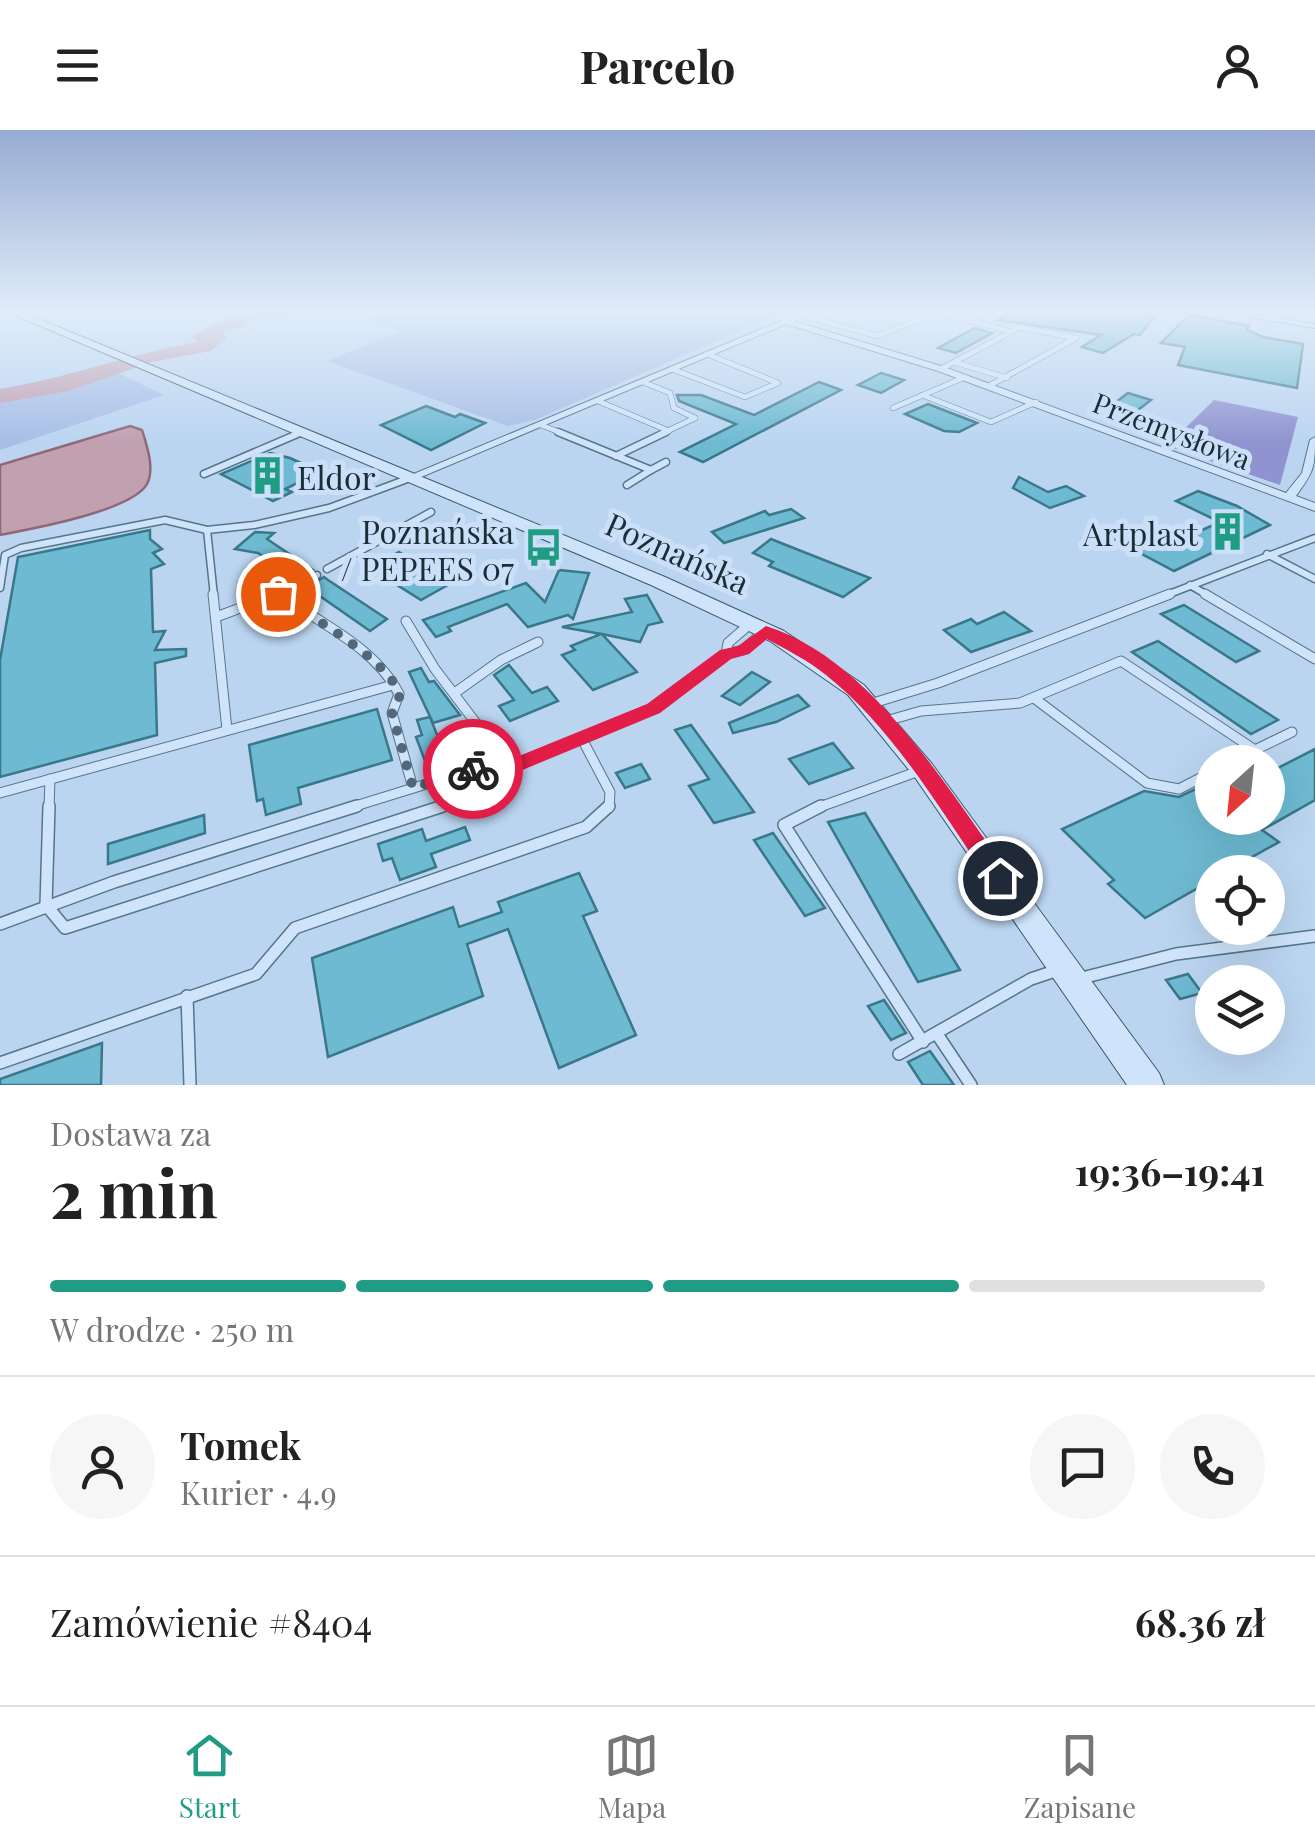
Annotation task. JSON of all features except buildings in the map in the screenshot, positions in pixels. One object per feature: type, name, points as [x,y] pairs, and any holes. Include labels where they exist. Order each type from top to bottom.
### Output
[{"type":"main road","name":"Poznańska","points":[[115,355],[759,627],[830,669],[878,713],[923,770],[1146,1085]]},
{"type":"street","points":[[410,478],[706,355]]},
{"type":"street","name":"Przemysłowa","points":[[895,355],[1036,402],[1315,507]]},
{"type":"street","points":[[1289,498],[1306,473],[1315,440]]},
{"type":"lane","points":[[672,370],[745,397],[778,382],[708,355]]},
{"type":"lane","points":[[942,369],[968,355]]},
{"type":"lane","points":[[990,386],[1048,355]]},
{"type":"lane","points":[[954,362],[1008,378]]},
{"type":"lane","points":[[892,408],[965,377]]},
{"type":"lane","points":[[616,456],[695,418],[674,408],[670,393],[643,382]]},
{"type":"lane","points":[[922,396],[991,422],[1036,402]]},
{"type":"lane","points":[[598,401],[669,431]]},
{"type":"lane","points":[[541,426],[651,470]]},
{"type":"lane","points":[[204,474],[302,432]]},
{"type":"lane","points":[[628,485],[666,462]]},
{"type":"lane","points":[[0,588],[5,555],[16,550],[164,520],[207,530],[248,524],[329,508],[410,478]]},
{"type":"lane","points":[[327,569],[431,512]]},
{"type":"lane","points":[[207,530],[227,730]]},
{"type":"lane","points":[[878,713],[938,683],[1315,538]]},
{"type":"lane","points":[[1267,554],[1315,579]]},
{"type":"lane","points":[[216,617],[317,575]]},
{"type":"lane","points":[[1189,584],[1315,659]]},
{"type":"lane","points":[[278,594],[367,657],[394,684],[400,700],[392,713],[413,788]]},
{"type":"lane","points":[[406,621],[434,669],[456,692],[504,760]]},
{"type":"lane","points":[[726,654],[728,643],[759,627]]},
{"type":"lane","points":[[50,779],[46,905],[65,928],[501,787],[520,764],[672,698],[726,654],[743,650],[759,627]]},
{"type":"lane","points":[[456,692],[501,660],[538,642]]},
{"type":"lane","points":[[878,713],[1020,703],[1121,660],[1248,745]]},
{"type":"lane","points":[[0,793],[394,684]]},
{"type":"lane","points":[[1034,698],[1147,783],[1179,789],[1195,781]]},
{"type":"lane","points":[[1265,745],[1292,732]]},
{"type":"lane","points":[[0,1063],[256,974],[268,966],[283,936],[294,928],[599,818],[609,808],[610,792],[582,739]]},
{"type":"lane","points":[[0,924],[46,905],[504,760],[520,764]]},
{"type":"lane","points":[[922,1042],[784,825],[827,803],[923,770]]},
{"type":"lane","points":[[899,1054],[1032,979],[1176,954],[1315,936]]},
{"type":"lane","points":[[187,996],[190,1085]]},
{"type":"lane","points":[[938,1034],[972,1085]]},
{"type":"shaded area","points":[[343,355],[686,355],[535,420],[508,426],[327,361]]},
{"type":"shaded area","points":[[118,373],[164,395],[0,450],[0,401],[74,389]]},
{"type":"shaded area","points":[[1214,400],[1298,417],[1280,485],[1167,446]]},
{"type":"shaded area","points":[[130,426],[142,430],[150,465],[147,484],[138,494],[80,517],[0,535],[0,465]]},
{"type":"waterway","points":[[0,396],[69,384],[162,355]]},
{"type":"way so far","points":[[278,594],[367,657],[398,690],[400,700],[392,713],[413,788],[473,769]]},
{"type":"place","name":"Eldor","points":[[267,476]]},
{"type":"place","name":"Artplast","points":[[1228,532]]},
{"type":"place","name":"Poznańska / PEPEES 07","points":[[544,548]]},
{"type":"route","points":[[473,769],[504,760],[520,764],[654,708],[726,654],[743,650],[766,631],[830,669],[870,704],[1000,878]]}]
